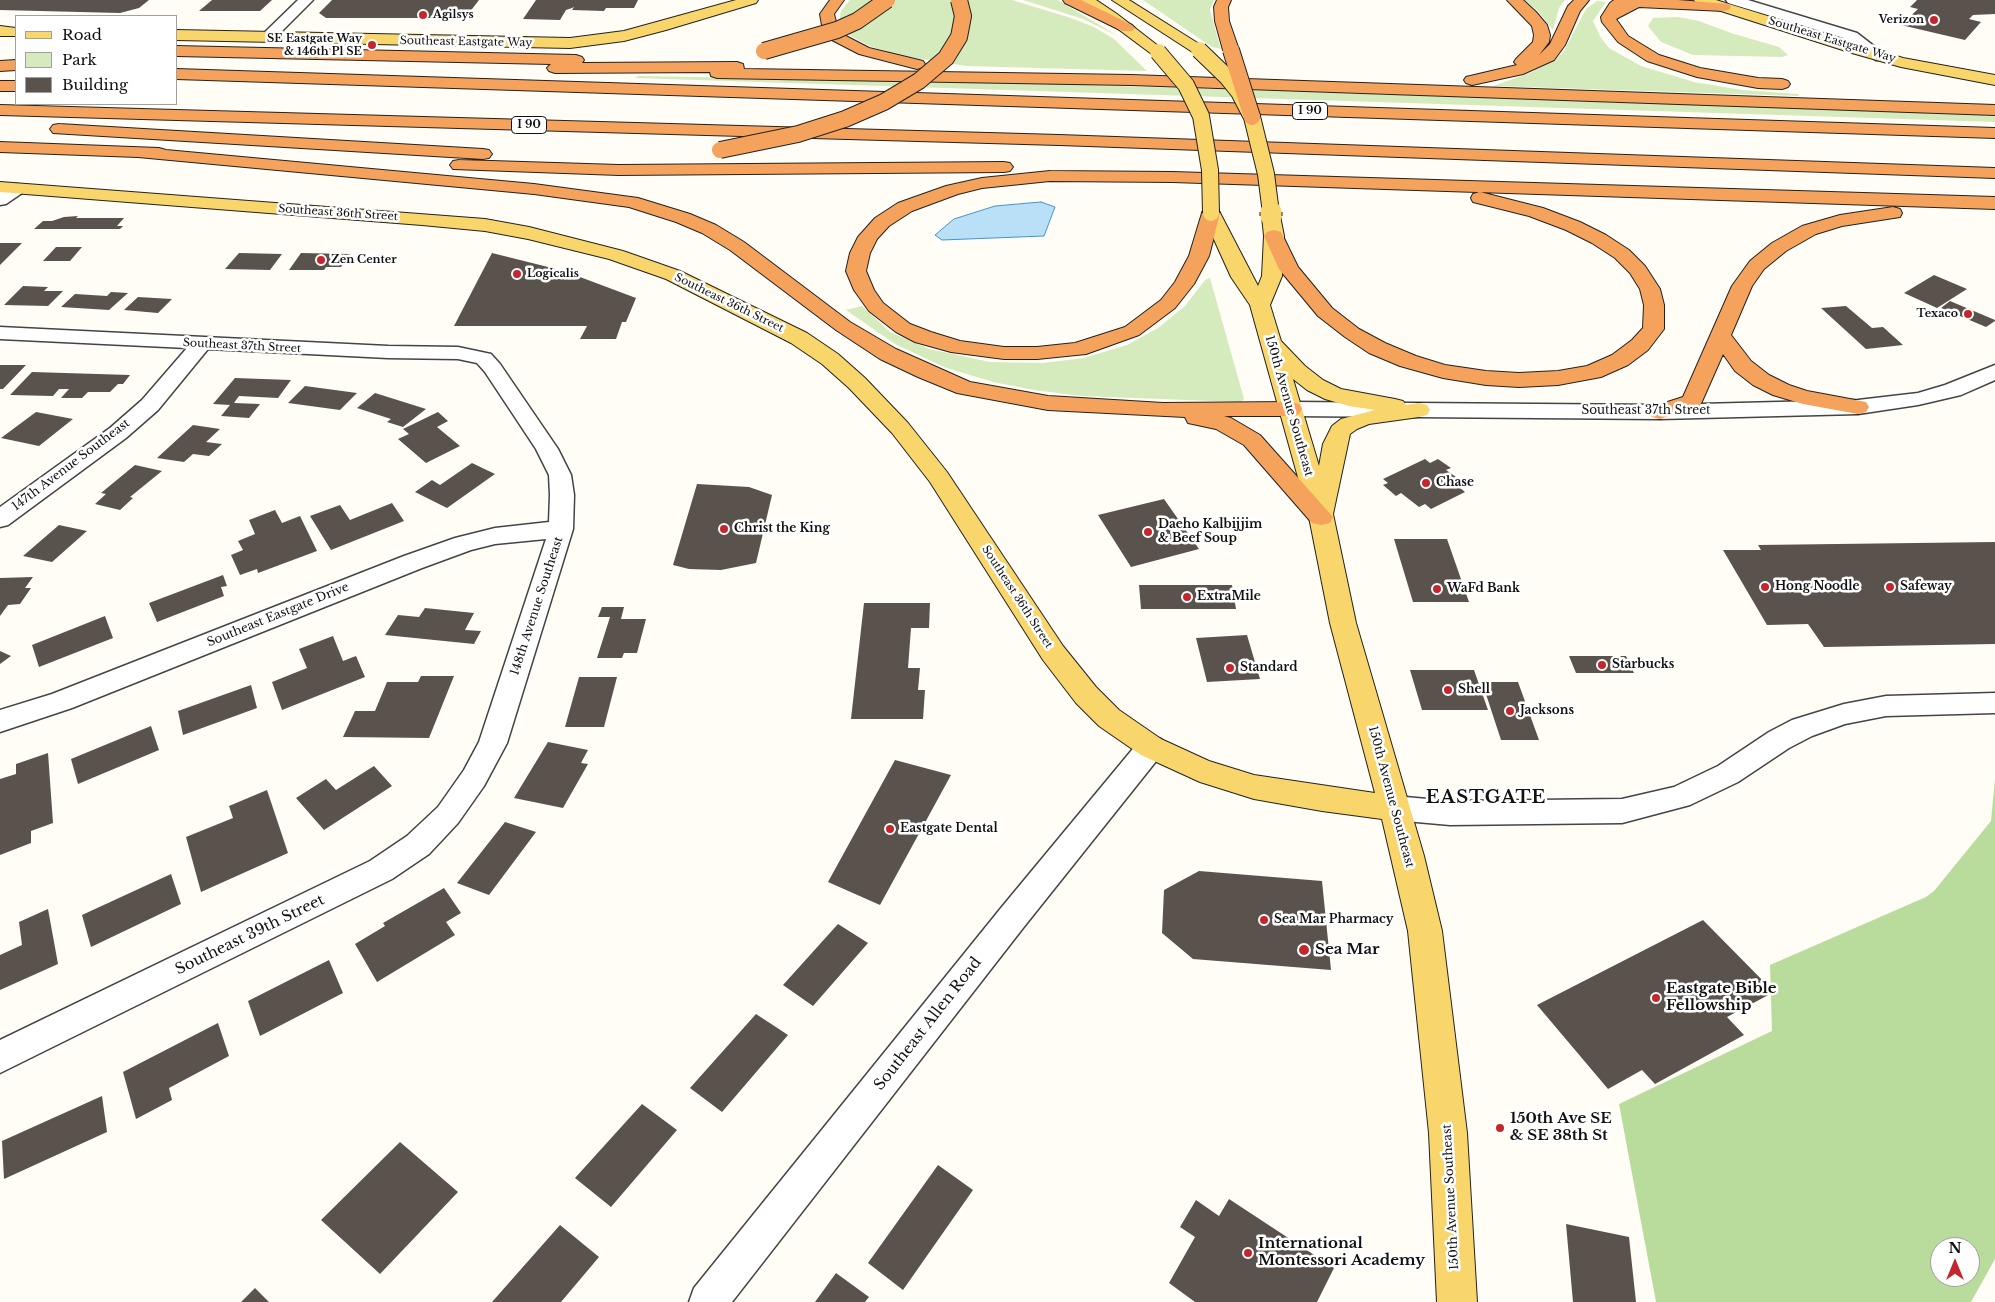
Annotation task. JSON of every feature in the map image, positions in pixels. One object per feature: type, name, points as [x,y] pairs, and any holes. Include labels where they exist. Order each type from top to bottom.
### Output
[{"type":"highway","points":[[837,0],[827,14],[828,22],[831,31],[847,43],[877,55],[912,64],[973,71]]},
{"type":"highway","points":[[178,51],[665,61],[720,58],[764,51],[837,30],[857,21],[887,0]]},
{"type":"highway","points":[[39,128],[584,159],[653,158],[720,150],[798,134],[844,119],[884,102],[919,81],[946,58],[959,37],[963,16],[959,0]]},
{"type":"highway","points":[[1070,0],[1127,28]]},
{"type":"highway","points":[[1224,0],[1221,7],[1222,21],[1252,117]]},
{"type":"highway","points":[[1493,77],[1516,67],[1533,53],[1541,42],[1542,35],[1539,25],[1532,15],[1514,0]]},
{"type":"highway","points":[[1324,86],[1412,85],[1462,82],[1493,77],[1534,64],[1548,57],[1557,45],[1573,9],[1582,0]]},
{"type":"highway","points":[[1608,17],[1615,6],[1624,0]]},
{"type":"highway","points":[[1608,17],[1637,2],[1728,3]]},
{"type":"highway","points":[[1608,17],[1612,28],[1634,47],[1674,66],[1721,77],[1796,86]]},
{"type":"highway","points":[[178,64],[1130,80],[1995,110]]},
{"type":"highway","points":[[0,67],[15,65]]},
{"type":"highway","points":[[488,68],[835,66],[973,71],[1130,80]]},
{"type":"highway","points":[[0,67],[15,69]]},
{"type":"highway","name":"I 90","points":[[178,74],[1995,133]]},
{"type":"highway","points":[[0,86],[15,86]]},
{"type":"highway","points":[[181,94],[549,93],[624,88]]},
{"type":"highway","points":[[1834,89],[1995,102]]},
{"type":"highway","points":[[0,92],[15,93]]},
{"type":"highway","points":[[181,94],[1059,140]]},
{"type":"highway","name":"I 90","points":[[0,110],[1059,140],[1995,173]]},
{"type":"highway","points":[[0,126],[20,127]]},
{"type":"highway","points":[[0,147],[587,170],[996,167],[1062,169],[1172,177]]},
{"type":"highway","points":[[141,153],[534,189],[630,202],[683,218],[716,234],[758,261],[844,326],[888,354],[965,388],[1048,403],[1163,410],[1291,409]]},
{"type":"highway","points":[[1211,213],[1199,256],[1184,284],[1168,304],[1132,331],[1078,348],[1037,353],[1004,352],[959,347],[923,337],[903,328],[876,307],[864,290],[856,271],[860,252],[868,237],[882,222],[905,207],[952,190],[982,183],[1050,176],[1172,177],[1995,203]]},
{"type":"highway","points":[[1272,226],[1289,269],[1325,312],[1352,333],[1377,348],[1408,361],[1443,371],[1486,378],[1519,380],[1558,378],[1593,372],[1620,360],[1640,345],[1653,330],[1654,305],[1650,289],[1638,270],[1622,254],[1599,239],[1536,212],[1493,200],[1429,189],[1372,184]]},
{"type":"highway","points":[[1660,412],[1692,401],[1742,286],[1757,265],[1779,247],[1810,230],[1840,221],[1876,215],[1926,211],[1995,211]]},
{"type":"highway","points":[[1720,335],[1743,366],[1767,383],[1802,397],[1858,407]]},
{"type":"highway","points":[[1163,410],[1223,423],[1252,440],[1321,517]]},
{"type":"main road","name":"Southeast Eastgate Way","points":[[178,35],[570,43],[643,32],[751,0]]},
{"type":"main road","name":"150th Avenue Southeast","points":[[1086,0],[1158,52],[1186,85],[1201,116],[1210,170],[1211,213],[1241,277],[1260,305],[1291,409],[1321,517],[1343,623],[1408,856],[1425,931],[1448,1133],[1457,1302]]},
{"type":"main road","points":[[1119,0],[1199,50],[1227,77],[1239,92],[1252,117],[1266,174],[1272,226],[1272,276],[1260,305]]},
{"type":"main road","name":"Southeast Eastgate Way","points":[[1701,0],[1728,3],[1881,57],[1937,70],[1995,80]]},
{"type":"main road","points":[[0,31],[15,32]]},
{"type":"main road","name":"Southeast 36th Street","points":[[8,188],[485,225],[529,233],[616,255],[673,275],[748,310],[799,338],[830,359],[856,383],[900,428],[939,477],[1053,653],[1109,718],[1151,747],[1200,770],[1254,787],[1322,799],[1394,808]]},
{"type":"main road","points":[[1271,342],[1297,371],[1315,385],[1333,394],[1348,399],[1420,410]]},
{"type":"main road","points":[[1321,517],[1335,444],[1340,431],[1349,424],[1365,418],[1420,410]]},
{"type":"street","points":[[268,37],[306,0]]},
{"type":"street","points":[[0,200],[8,188]]},
{"type":"street","name":"Southeast 37th Street","points":[[0,333],[388,352],[458,352],[484,358]]},
{"type":"street","name":"147th Avenue Southeast","points":[[0,519],[118,433],[150,405],[202,344]]},
{"type":"street","name":"148th Avenue Southeast","points":[[474,778],[493,743],[562,529],[560,474],[547,449],[493,368],[484,358]]},
{"type":"street","name":"Southeast 37th Street","points":[[1291,409],[1660,412],[1858,407],[1918,399],[1953,390],[1986,377],[1995,371]]},
{"type":"street","name":"Southeast Eastgate Drive","points":[[0,721],[62,702],[413,562],[464,544],[495,536],[562,529]]},
{"type":"street","points":[[1394,808],[1459,814],[1622,811],[1680,797],[1728,774],[1779,740],[1802,728],[1844,714],[1886,706],[1995,703]]},
{"type":"street","name":"Southeast Allen Road","points":[[708,1302],[1012,918],[1151,747]]},
{"type":"street","name":"Southeast 39th Street","points":[[0,1057],[381,870],[418,845],[448,815],[474,778]]},
{"type":"green space","points":[[850,0],[1012,0],[1094,27],[1114,39],[1147,71],[966,66],[903,56],[869,46],[849,35],[839,22],[841,11]]},
{"type":"green space","points":[[1023,0],[1058,0],[1118,36],[1083,19]]},
{"type":"green space","points":[[1143,0],[1214,0],[1210,10],[1221,49],[1212,47]]},
{"type":"green space","points":[[1524,0],[1565,0],[1559,8],[1553,30],[1538,11]]},
{"type":"green space","points":[[1597,1],[1606,2],[1593,21],[1601,38],[1609,48],[1641,66],[1694,82],[1742,90],[1798,94],[1799,96],[1493,86],[1530,73],[1556,59],[1564,51],[1586,9]]},
{"type":"green space","points":[[1678,17],[1699,21],[1731,33],[1779,47],[1788,55],[1782,57],[1693,55],[1661,42],[1648,26],[1653,18]]},
{"type":"green space","points":[[638,76],[993,82],[1962,113],[1995,115],[1995,122],[635,78]]},
{"type":"green space","points":[[1210,278],[1244,399],[1241,402],[1081,396],[993,382],[944,367],[895,344],[846,310],[862,306],[890,332],[929,349],[990,362],[1043,363],[1084,358],[1127,345],[1158,328],[1185,306],[1205,280]]},
{"type":"green space","points":[[1995,779],[1995,1259],[1980,1286],[1980,1237],[1930,1237],[1930,1287],[1979,1287],[1971,1302],[1656,1302],[1619,1104],[1772,1031],[1770,965],[1926,897],[1934,891],[1991,821]]},
{"type":"water","points":[[1041,202],[1055,207],[1044,236],[942,240],[935,235],[954,219],[995,206]]},
{"type":"building","points":[[0,0],[149,0],[139,8],[120,13],[0,10]]},
{"type":"building","points":[[212,0],[272,0],[260,11],[199,11]]},
{"type":"building","points":[[332,0],[479,0],[469,13],[454,18],[326,18],[319,13]]},
{"type":"building","points":[[536,0],[638,0],[634,8],[606,8],[604,11],[572,10],[574,7],[566,10],[560,20],[523,19]]},
{"type":"building","points":[[1917,0],[1995,0],[1995,14],[1973,15],[1969,19],[1981,22],[1965,40],[1901,25],[1918,9],[1910,7]]},
{"type":"building","points":[[78,216],[76,218],[124,218],[117,226],[123,226],[120,229],[34,229],[43,221]]},
{"type":"building","points":[[0,243],[22,243],[0,265]]},
{"type":"building","points":[[56,247],[82,247],[70,261],[43,261]]},
{"type":"building","points":[[239,253],[282,254],[270,270],[225,269]]},
{"type":"building","name":"Zen Center","points":[[301,253],[350,254],[341,267],[326,267],[324,270],[289,270]]},
{"type":"building","points":[[492,253],[564,271],[636,298],[626,322],[622,322],[616,339],[580,339],[587,326],[454,326]]},
{"type":"building","points":[[1934,275],[1967,289],[1937,308],[1904,293]]},
{"type":"building","points":[[23,286],[48,287],[44,291],[63,291],[48,306],[4,305]]},
{"type":"building","points":[[111,292],[128,293],[109,310],[61,307],[75,294],[107,296]]},
{"type":"building","points":[[138,297],[172,299],[158,313],[124,310]]},
{"type":"building","name":"Texaco","points":[[1950,301],[1995,321],[1986,327],[1941,308]]},
{"type":"building","points":[[1846,306],[1872,328],[1883,327],[1903,345],[1866,349],[1821,308]]},
{"type":"building","points":[[0,365],[26,365],[3,389],[0,389]]},
{"type":"building","points":[[32,372],[130,375],[123,384],[118,384],[110,392],[88,392],[82,398],[61,398],[69,389],[59,389],[53,396],[10,395]]},
{"type":"building","points":[[235,378],[291,380],[278,398],[239,396],[234,403],[260,404],[249,418],[221,416],[230,405],[213,404]]},
{"type":"building","points":[[305,386],[357,393],[340,410],[288,403]]},
{"type":"building","points":[[375,393],[426,409],[403,427],[387,422],[391,419],[357,408]]},
{"type":"building","points":[[36,412],[73,419],[39,446],[1,438]]},
{"type":"building","points":[[438,412],[448,421],[437,427],[460,446],[426,463],[398,439],[409,434],[403,429]]},
{"type":"building","points":[[193,425],[220,429],[206,442],[222,444],[209,456],[193,454],[184,462],[157,458]]},
{"type":"building","name":"Chase","points":[[1425,459],[1430,463],[1438,459],[1451,468],[1446,470],[1466,484],[1459,487],[1465,492],[1431,509],[1425,504],[1419,507],[1401,493],[1396,496],[1383,485],[1388,483],[1383,479]]},
{"type":"building","points":[[472,463],[495,474],[447,508],[415,492],[432,480],[440,485]]},
{"type":"building","points":[[135,465],[162,471],[130,497],[133,498],[120,510],[95,504],[106,494],[101,493]]},
{"type":"building","name":"Christ the King","points":[[697,484],[749,487],[772,495],[756,563],[721,570],[689,569],[673,565]]},
{"type":"building","name":"Daeho Kalbijjim & Beef Soup","points":[[1164,499],[1199,549],[1131,567],[1098,515]]},
{"type":"building","points":[[392,503],[404,521],[331,550],[310,516],[340,505],[350,520]]},
{"type":"building","points":[[275,510],[282,523],[300,516],[317,551],[258,573],[257,569],[240,575],[231,555],[243,550],[238,541],[255,534],[249,520]]},
{"type":"building","points":[[59,525],[87,531],[52,562],[23,556]]},
{"type":"building","points":[[1394,539],[1447,539],[1469,602],[1413,602]]},
{"type":"building","name":"Safeway","points":[[1995,542],[1995,644],[1824,647],[1808,624],[1767,625],[1723,550],[1761,550],[1758,545]]},
{"type":"building","points":[[223,575],[227,586],[221,587],[224,596],[157,622],[149,603]]},
{"type":"building","points":[[33,577],[25,588],[31,588],[20,604],[8,605],[0,616],[0,578]]},
{"type":"building","name":"ExtraMile","points":[[1139,585],[1232,585],[1236,609],[1141,609]]},
{"type":"building","points":[[864,603],[930,603],[929,628],[911,628],[908,668],[920,668],[918,690],[925,690],[923,719],[851,719]]},
{"type":"building","points":[[602,607],[624,607],[621,619],[646,619],[637,653],[624,653],[622,658],[597,658],[610,617],[598,617]]},
{"type":"building","points":[[425,608],[474,613],[465,630],[481,631],[474,644],[385,635],[398,615],[419,617]]},
{"type":"building","points":[[105,616],[113,638],[39,667],[32,645]]},
{"type":"building","name":"Standard","points":[[1247,635],[1260,679],[1207,682],[1196,638]]},
{"type":"building","points":[[333,636],[343,661],[356,656],[365,677],[282,710],[272,682],[307,668],[299,649]]},
{"type":"building","points":[[0,651],[11,656],[0,664]]},
{"type":"building","name":"Starbucks","points":[[1569,656],[1626,656],[1634,673],[1576,673]]},
{"type":"building","name":"Shell","points":[[1410,670],[1474,670],[1488,710],[1422,710]]},
{"type":"building","points":[[421,676],[454,676],[429,738],[343,737],[355,711],[375,711],[387,682],[418,682]]},
{"type":"building","points":[[579,677],[617,677],[604,727],[565,727]]},
{"type":"building","name":"Jacksons","points":[[1482,682],[1518,682],[1539,740],[1501,740]]},
{"type":"building","points":[[251,685],[257,708],[183,735],[178,711]]},
{"type":"building","points":[[151,726],[159,750],[78,784],[71,759]]},
{"type":"building","points":[[548,742],[588,750],[581,763],[588,764],[563,808],[514,798]]},
{"type":"building","points":[[48,753],[53,823],[31,831],[31,843],[0,855],[0,779],[16,774],[16,764]]},
{"type":"building","name":"Eastgate Dental","points":[[895,760],[951,775],[880,905],[828,882]]},
{"type":"building","points":[[374,766],[392,786],[324,830],[296,798],[326,779],[336,790]]},
{"type":"building","points":[[267,790],[288,853],[201,892],[186,837],[233,818],[229,806]]},
{"type":"building","points":[[505,822],[536,832],[489,895],[457,883]]},
{"type":"building","points":[[1199,871],[1322,881],[1331,970],[1193,959],[1162,933],[1164,890]]},
{"type":"building","points":[[171,874],[181,904],[91,947],[82,915]]},
{"type":"building","points":[[444,888],[461,913],[446,922],[455,935],[377,982],[355,944],[385,926],[383,923]]},
{"type":"building","points":[[48,909],[58,964],[0,990],[0,955],[22,945],[19,922]]},
{"type":"building","name":"Eastgate Bible Fellowship","points":[[1703,920],[1774,992],[1727,1017],[1744,1035],[1655,1084],[1642,1070],[1608,1089],[1537,1005]]},
{"type":"building","points":[[838,924],[868,943],[813,1006],[783,985]]},
{"type":"building","points":[[329,960],[343,993],[260,1036],[248,1001]]},
{"type":"building","points":[[756,1014],[788,1035],[722,1112],[690,1088]]},
{"type":"building","points":[[218,1023],[229,1056],[169,1088],[172,1100],[136,1119],[123,1072]]},
{"type":"building","points":[[102,1096],[107,1132],[4,1179],[2,1141]]},
{"type":"building","points":[[642,1104],[677,1130],[611,1207],[575,1178]]},
{"type":"building","points":[[400,1142],[458,1192],[380,1274],[321,1220]]},
{"type":"building","points":[[938,1165],[973,1190],[903,1290],[868,1263]]},
{"type":"building","name":"International Montessori Academy","points":[[1229,1199],[1334,1268],[1317,1302],[1195,1302],[1169,1283],[1195,1237],[1180,1227],[1196,1200],[1219,1216]]},
{"type":"building","points":[[1566,1224],[1629,1237],[1636,1302],[1573,1302]]},
{"type":"building","points":[[560,1225],[599,1257],[561,1302],[492,1302]]},
{"type":"building","points":[[836,1273],[869,1297],[865,1302],[815,1302]]},
{"type":"building","points":[[255,1288],[269,1302],[241,1302]]},
{"type":"place","name":"Agilsys","points":[[423,15]]},
{"type":"place","name":"Verizon","points":[[1934,20]]},
{"type":"place","name":"SE Eastgate Way & 146th Pl SE","points":[[372,45]]},
{"type":"place","name":"Zen Center","points":[[321,260]]},
{"type":"place","name":"Logicalis","points":[[517,274]]},
{"type":"place","name":"Texaco","points":[[1968,314]]},
{"type":"place","name":"Chase","points":[[1426,483]]},
{"type":"place","name":"Christ the King","points":[[724,529]]},
{"type":"place","name":"Daeho Kalbijjim & Beef Soup","points":[[1148,532]]},
{"type":"place","name":"Hong Noodle","points":[[1765,587]]},
{"type":"place","name":"Safeway","points":[[1890,587]]},
{"type":"place","name":"WaFd Bank","points":[[1437,589]]},
{"type":"place","name":"ExtraMile","points":[[1187,597]]},
{"type":"place","name":"Starbucks","points":[[1602,665]]},
{"type":"place","name":"Standard","points":[[1230,668]]},
{"type":"place","name":"Shell","points":[[1448,690]]},
{"type":"place","name":"Jacksons","points":[[1510,711]]},
{"type":"place","name":"Eastgate Dental","points":[[890,829]]},
{"type":"place","name":"Sea Mar Pharmacy","points":[[1264,920]]},
{"type":"place","name":"Sea Mar","points":[[1304,950]]},
{"type":"place","name":"Eastgate Bible Fellowship","points":[[1656,998]]},
{"type":"place","name":"150th Ave SE & SE 38th St","points":[[1500,1128]]},
{"type":"place","name":"International Montessori Academy","points":[[1248,1253]]},
{"type":"district","name":"EASTGATE","points":[[1486,798]]}]
